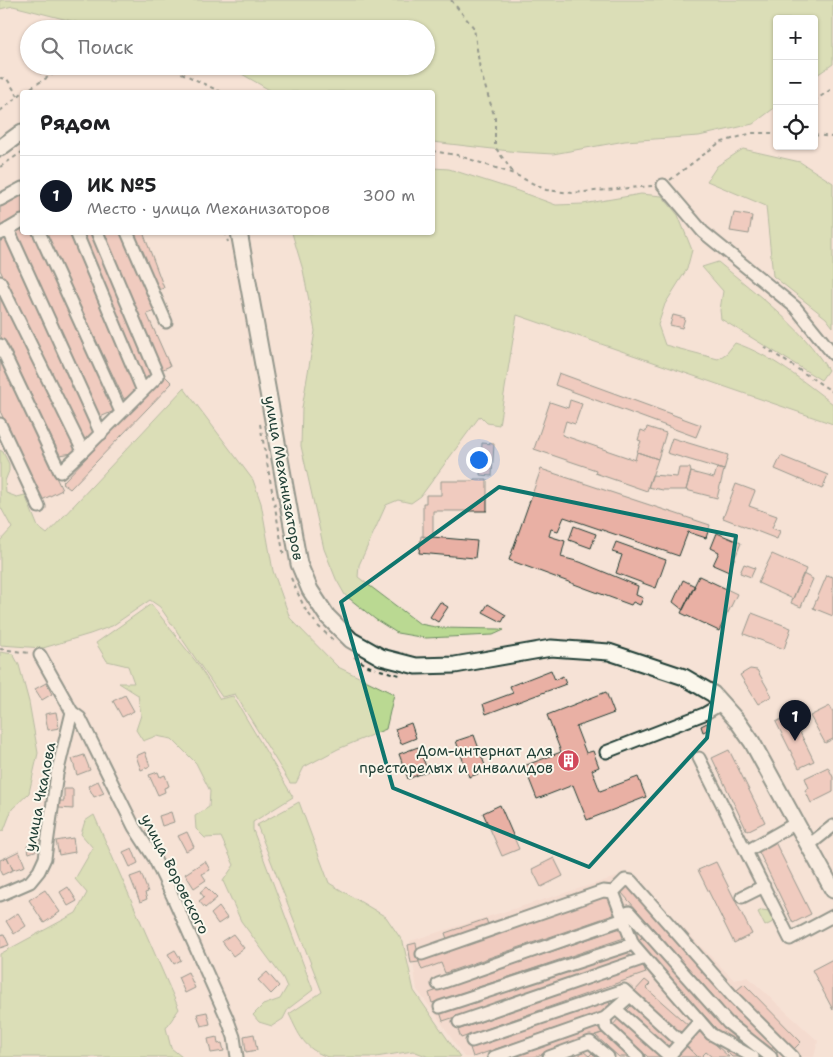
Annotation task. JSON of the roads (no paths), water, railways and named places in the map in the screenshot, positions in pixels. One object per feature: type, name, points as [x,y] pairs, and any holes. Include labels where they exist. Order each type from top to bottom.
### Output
[{"type":"main road","points":[[0,148],[20,133]]},
{"type":"main road","name":"улица Механизаторов","points":[[233,237],[299,564],[310,590],[327,616],[351,640],[381,658],[416,666],[455,665],[551,648],[575,648],[609,652],[684,677],[712,694],[738,722],[752,742],[833,890]]},
{"type":"street","points":[[663,185],[703,232],[795,307],[833,354]]},
{"type":"street","points":[[0,200],[20,189]]},
{"type":"street","points":[[20,222],[4,231],[101,434]]},
{"type":"street","points":[[40,235],[121,412]]},
{"type":"street","points":[[77,235],[143,391]]},
{"type":"street","points":[[0,345],[60,472],[84,451],[158,376],[98,235]]},
{"type":"street","points":[[127,235],[166,322]]},
{"type":"street","points":[[0,282],[84,451]]},
{"type":"street","points":[[0,424],[39,507]]},
{"type":"street","name":"улица Воровского","points":[[40,654],[72,712],[80,718],[134,827],[154,858],[227,1018],[234,1037],[237,1057]]},
{"type":"street","points":[[606,752],[704,714],[721,704]]},
{"type":"street","name":"улица Чкалова","points":[[0,895],[30,882],[45,858],[57,774],[72,712]]},
{"type":"street","points":[[699,758],[790,939],[833,916]]},
{"type":"street","points":[[747,851],[796,823]]},
{"type":"street","points":[[809,845],[833,826]]},
{"type":"street","points":[[613,892],[624,880],[631,881],[735,998],[794,1057]]},
{"type":"street","points":[[742,897],[764,886]]},
{"type":"street","points":[[422,954],[603,891],[613,892]]},
{"type":"street","points":[[613,892],[633,944],[711,1034],[753,1057]]},
{"type":"street","points":[[438,984],[623,917],[629,912],[728,1023],[771,1057]]},
{"type":"street","points":[[440,1007],[633,944]]},
{"type":"street","points":[[459,1022],[645,958]]},
{"type":"street","points":[[472,1041],[624,990],[681,1042]]},
{"type":"street","points":[[494,1057],[605,1018],[630,996]]},
{"type":"street","points":[[616,1009],[668,1057],[700,1022]]},
{"type":"street","points":[[605,1018],[606,1027],[638,1057]]},
{"type":"street","points":[[549,1057],[590,1042],[608,1057]]},
{"type":"place","name":"ИК №5","points":[[795,741]]},
{"type":"place","name":"Дом-интернат для престарелых и инвалидов","points":[[569,760]]}]
